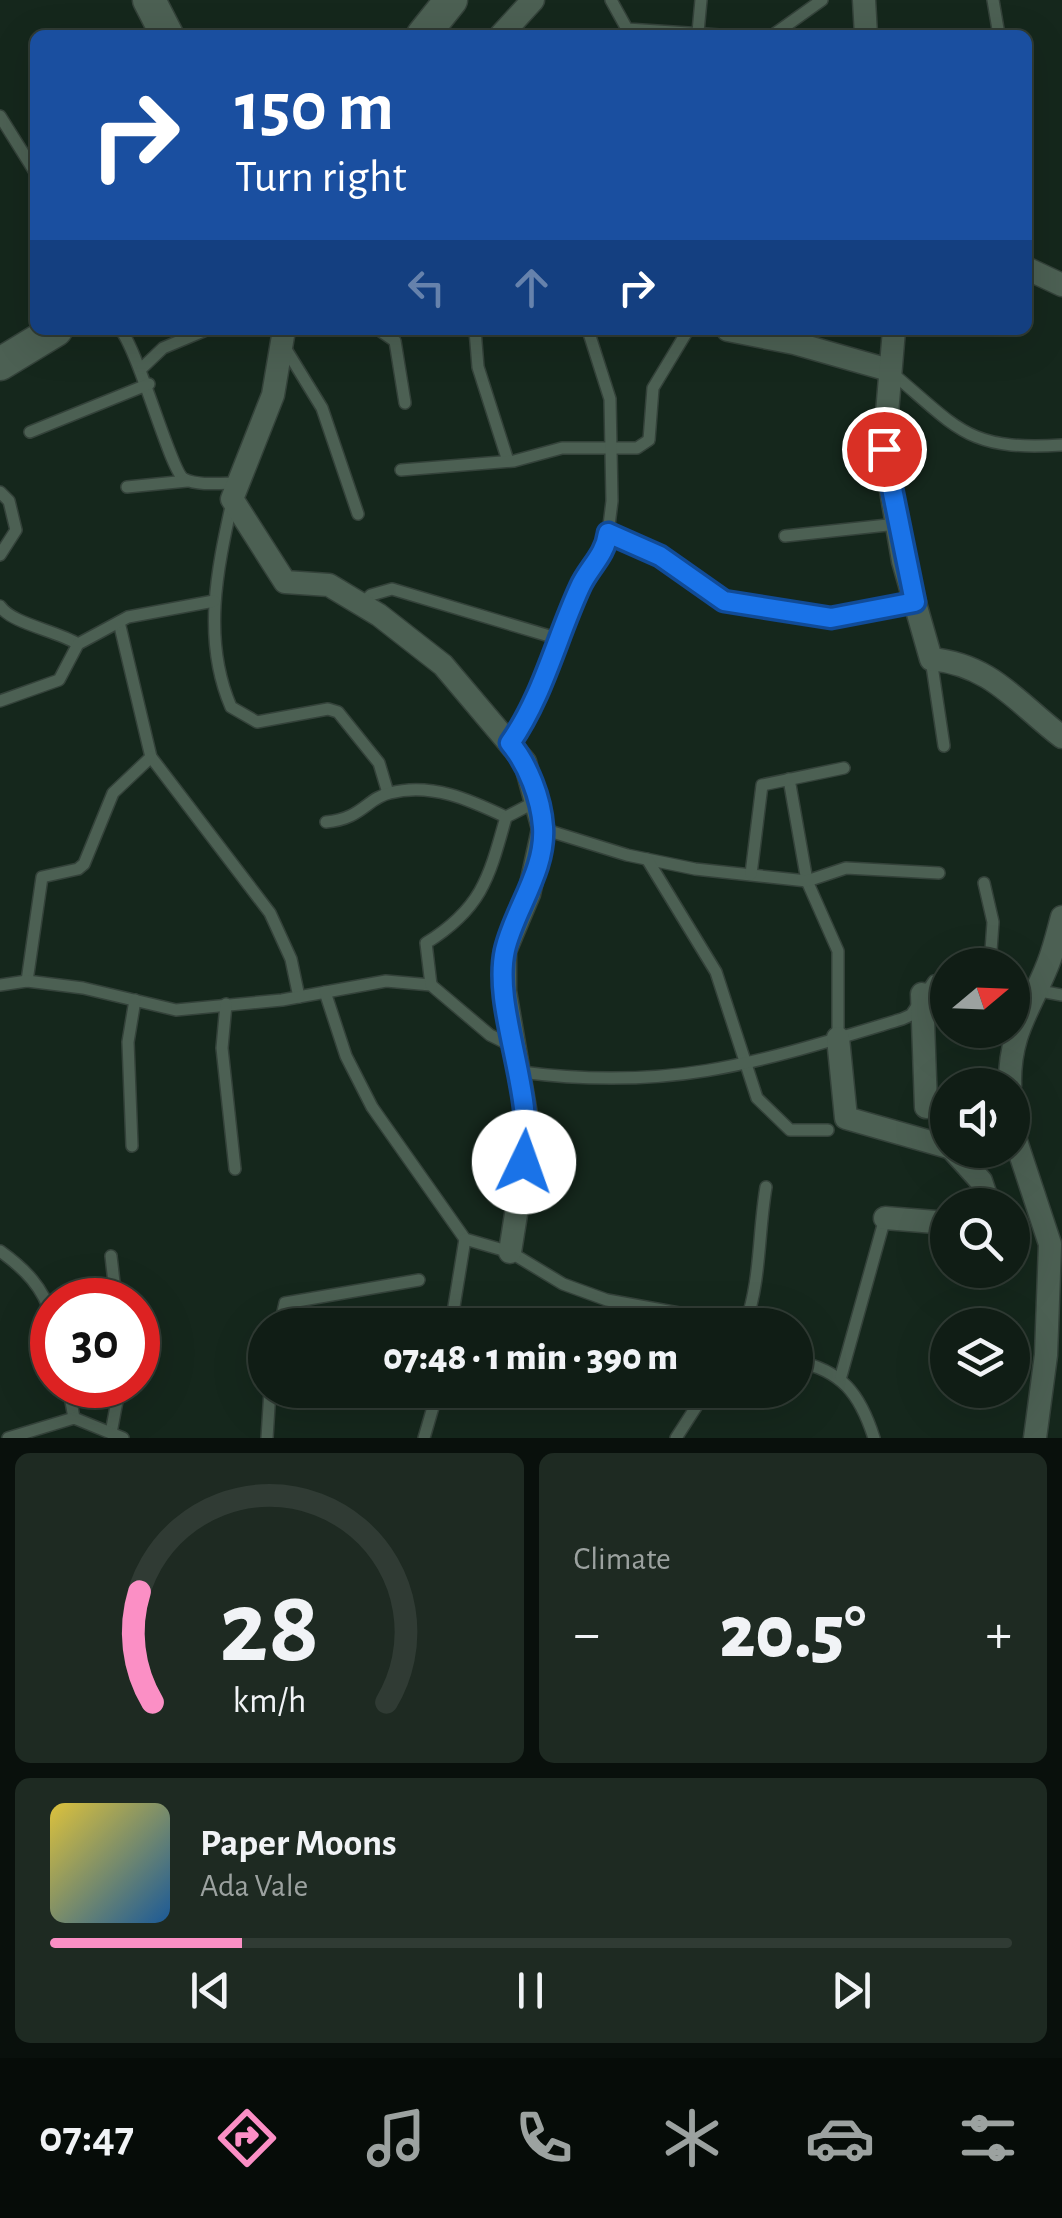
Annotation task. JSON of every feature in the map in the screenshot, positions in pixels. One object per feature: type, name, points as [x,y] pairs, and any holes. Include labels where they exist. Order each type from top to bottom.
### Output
[{"type":"main road","points":[[149,0],[164,30]]},
{"type":"main road","points":[[426,30],[451,0]]},
{"type":"main road","points":[[0,364],[48,335]]},
{"type":"street","points":[[506,30],[533,0]]},
{"type":"street","points":[[864,0],[866,30]]},
{"type":"street","points":[[1032,271],[1062,285]]},
{"type":"street","points":[[753,335],[889,370]]},
{"type":"street","points":[[893,335],[884,449],[897,524],[930,659],[963,662],[992,680],[1062,737]]},
{"type":"street","points":[[283,336],[272,395],[235,491],[285,582],[329,585],[362,604],[443,665],[525,762],[543,828],[529,894],[505,951],[505,991],[528,1132],[510,1252]]},
{"type":"street","points":[[1030,989],[1048,964],[1062,917]]},
{"type":"street","points":[[922,994],[932,1068]]},
{"type":"street","points":[[838,1038],[846,1118],[930,1143]]},
{"type":"street","points":[[967,1168],[984,1188]]},
{"type":"street","points":[[1027,1168],[1056,1243],[1035,1438]]},
{"type":"street","points":[[885,1218],[930,1221]]},
{"type":"lane","points":[[611,0],[626,29],[650,30]]},
{"type":"lane","points":[[698,30],[700,0]]},
{"type":"lane","points":[[780,30],[822,0]]},
{"type":"lane","points":[[994,0],[998,30]]},
{"type":"lane","points":[[0,116],[30,164]]},
{"type":"lane","points":[[125,335],[149,384],[175,472],[188,481]]},
{"type":"lane","points":[[142,368],[163,348],[194,335]]},
{"type":"lane","points":[[386,335],[395,341],[406,403]]},
{"type":"lane","points":[[475,335],[478,368],[508,462]]},
{"type":"lane","points":[[510,743],[533,710],[556,638],[585,575],[606,550],[613,448],[610,399],[590,335]]},
{"type":"lane","points":[[401,470],[508,462],[562,448],[636,448],[649,440],[652,388],[685,335]]},
{"type":"lane","points":[[283,336],[322,408],[358,514]]},
{"type":"lane","points":[[889,370],[966,436],[1020,448],[1062,446]]},
{"type":"lane","points":[[30,432],[149,384]]},
{"type":"lane","points":[[126,487],[188,481],[235,491],[214,601],[214,653],[231,707],[257,722],[328,709],[338,712],[380,763],[388,792]]},
{"type":"lane","points":[[0,492],[9,501],[16,530],[0,555]]},
{"type":"lane","points":[[786,536],[897,524]]},
{"type":"lane","points":[[608,533],[660,556],[724,601],[831,618],[915,602]]},
{"type":"lane","points":[[362,604],[371,595],[392,590],[556,638]]},
{"type":"lane","points":[[0,701],[59,680],[78,644],[119,622],[180,604],[214,601]]},
{"type":"lane","points":[[0,606],[24,623],[56,630],[78,644]]},
{"type":"lane","points":[[119,622],[152,757],[270,913],[291,960],[299,997]]},
{"type":"lane","points":[[930,659],[944,746]]},
{"type":"lane","points":[[27,981],[42,876],[78,869],[84,864],[113,793],[152,757]]},
{"type":"lane","points":[[751,874],[762,785],[844,768]]},
{"type":"lane","points":[[789,779],[807,880],[838,951],[838,1038]]},
{"type":"lane","points":[[326,822],[361,813],[388,792],[444,791],[506,816],[536,802]]},
{"type":"lane","points":[[431,985],[426,944],[475,904],[490,874],[506,816]]},
{"type":"lane","points":[[543,828],[647,859],[751,874],[807,880],[846,868],[938,873]]},
{"type":"lane","points":[[647,859],[716,972],[757,1098],[777,1122],[790,1130],[828,1130]]},
{"type":"lane","points":[[984,883],[993,922],[991,948]]},
{"type":"lane","points":[[0,985],[27,981],[176,1010],[299,997],[386,981],[431,985],[490,1036],[516,1048]]},
{"type":"lane","points":[[521,1072],[593,1082],[647,1080],[748,1066],[911,1015],[930,986]]},
{"type":"lane","points":[[325,992],[346,1056],[372,1107],[466,1239],[510,1252],[564,1284],[608,1300],[652,1308]]},
{"type":"lane","points":[[1030,994],[1062,995]]},
{"type":"lane","points":[[132,1146],[128,1042],[136,1000]]},
{"type":"lane","points":[[226,1004],[222,1048],[235,1169]]},
{"type":"lane","points":[[751,1308],[757,1290],[758,1238],[766,1188]]},
{"type":"lane","points":[[840,1376],[885,1218]]},
{"type":"lane","points":[[454,1308],[466,1239]]},
{"type":"lane","points":[[0,1251],[30,1278]]},
{"type":"lane","points":[[111,1256],[114,1278]]},
{"type":"lane","points":[[284,1308],[294,1298],[327,1299],[419,1280]]},
{"type":"lane","points":[[813,1367],[840,1376],[858,1398],[874,1438]]},
{"type":"lane","points":[[72,1408],[74,1418]]},
{"type":"lane","points":[[8,1438],[74,1418],[117,1436],[119,1408]]},
{"type":"lane","points":[[266,1438],[268,1408]]},
{"type":"lane","points":[[424,1438],[433,1408]]},
{"type":"lane","points":[[676,1438],[695,1408]]},
{"type":"route","points":[[524,1162],[528,1132],[523,1081],[505,991],[505,951],[529,894],[543,828],[525,762],[510,743],[533,710],[556,638],[585,575],[606,550],[608,533],[660,556],[724,601],[784,614],[831,618],[891,610],[915,602],[903,561],[884,449]]}]
